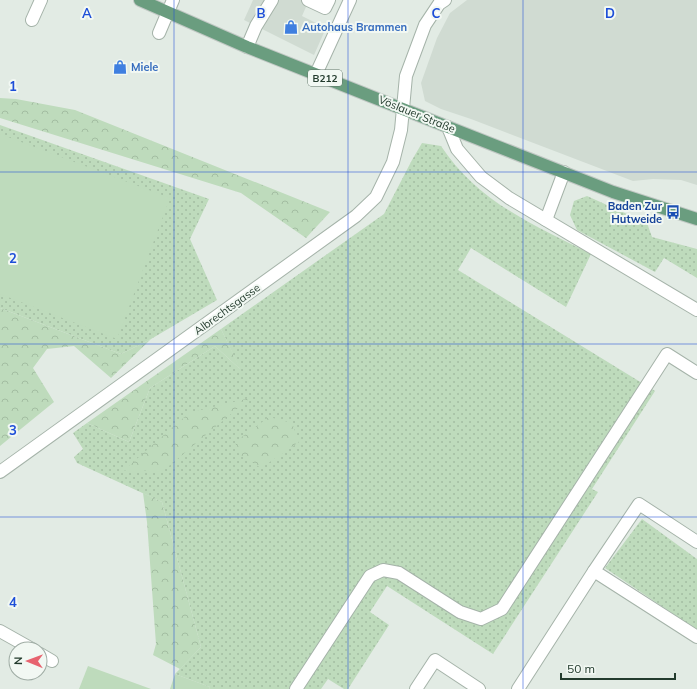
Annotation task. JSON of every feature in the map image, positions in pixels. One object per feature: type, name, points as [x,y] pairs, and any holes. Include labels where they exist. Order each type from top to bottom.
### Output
[{"type":"main road","name":"Vöslauer Straße","points":[[141,0],[247,47],[613,192],[697,219]]},
{"type":"street","points":[[32,20],[41,0]]},
{"type":"street","points":[[159,33],[173,0]]},
{"type":"street","points":[[247,47],[256,26],[272,0]]},
{"type":"street","points":[[308,0],[325,8],[329,0]]},
{"type":"street","points":[[316,74],[350,0]]},
{"type":"street","name":"Albrechtsgasse","points":[[0,472],[356,216],[376,196],[393,162],[401,130],[406,76],[425,25],[439,4],[445,0]]},
{"type":"street","points":[[448,127],[457,149],[481,177],[509,198],[697,310]]},
{"type":"street","points":[[546,220],[564,172]]},
{"type":"street","points":[[296,689],[370,576],[383,570],[399,573],[460,612],[481,619],[502,609],[667,354],[697,373]]},
{"type":"street","points":[[519,689],[594,571],[639,504],[697,542]]},
{"type":"street","points":[[594,571],[697,637]]},
{"type":"street","points":[[0,630],[19,641]]},
{"type":"street","points":[[48,659],[52,661]]},
{"type":"street","points":[[416,689],[435,660],[479,689]]},
{"type":"shaded area","name":"Autohaus Brammen","points":[[253,0],[309,0],[302,16],[326,28],[314,55],[244,20]]},
{"type":"shaded area","points":[[467,0],[697,0],[697,185],[681,180],[653,179],[633,181],[441,109],[425,101],[421,83],[437,38],[450,13]]},
{"type":"green space","points":[[0,98],[16,99],[75,110],[330,212],[306,238],[241,193],[0,118]]},
{"type":"green space","points":[[0,125],[209,199],[190,239],[217,300],[151,339],[121,354],[0,308]]},
{"type":"green space","points":[[0,134],[170,198],[117,339],[0,294]]},
{"type":"green space","points":[[422,143],[441,146],[463,174],[500,205],[529,222],[591,254],[566,307],[471,248],[458,270],[655,391],[592,489],[598,492],[493,654],[387,586],[370,612],[389,625],[348,689],[344,689],[328,679],[321,689],[209,689],[210,687],[175,674],[201,647],[162,502],[77,463],[74,457],[83,449],[73,433],[87,423],[129,442],[150,388],[215,346],[240,369],[221,329],[384,214]]},
{"type":"green space","points":[[587,196],[647,223],[652,237],[697,249],[697,278],[664,258],[655,272],[577,230],[570,215],[574,201]]},
{"type":"green space","points":[[0,308],[121,354],[151,339],[111,378],[74,346],[47,349],[33,368],[54,402],[0,446]]},
{"type":"green space","points":[[221,329],[241,370],[215,346],[150,388],[129,442],[87,423]]},
{"type":"green space","points":[[250,398],[163,471],[123,471],[189,413]]},
{"type":"green space","points":[[269,417],[292,423],[299,442],[261,468],[239,454],[235,442]]},
{"type":"green space","points":[[143,493],[162,502],[201,647],[180,669],[153,655],[156,644],[147,522]]},
{"type":"green space","points":[[642,519],[697,559],[697,630],[605,568]]},
{"type":"green space","points":[[88,666],[151,689],[79,689]]},
{"type":"green space","points":[[175,674],[210,687],[209,689],[170,689]]},
{"type":"place","name":"Autohaus Brammen","points":[[291,27]]},
{"type":"place","name":"Miele","points":[[120,67]]},
{"type":"place","name":"Baden Zur Hutweide","points":[[673,212]]}]
